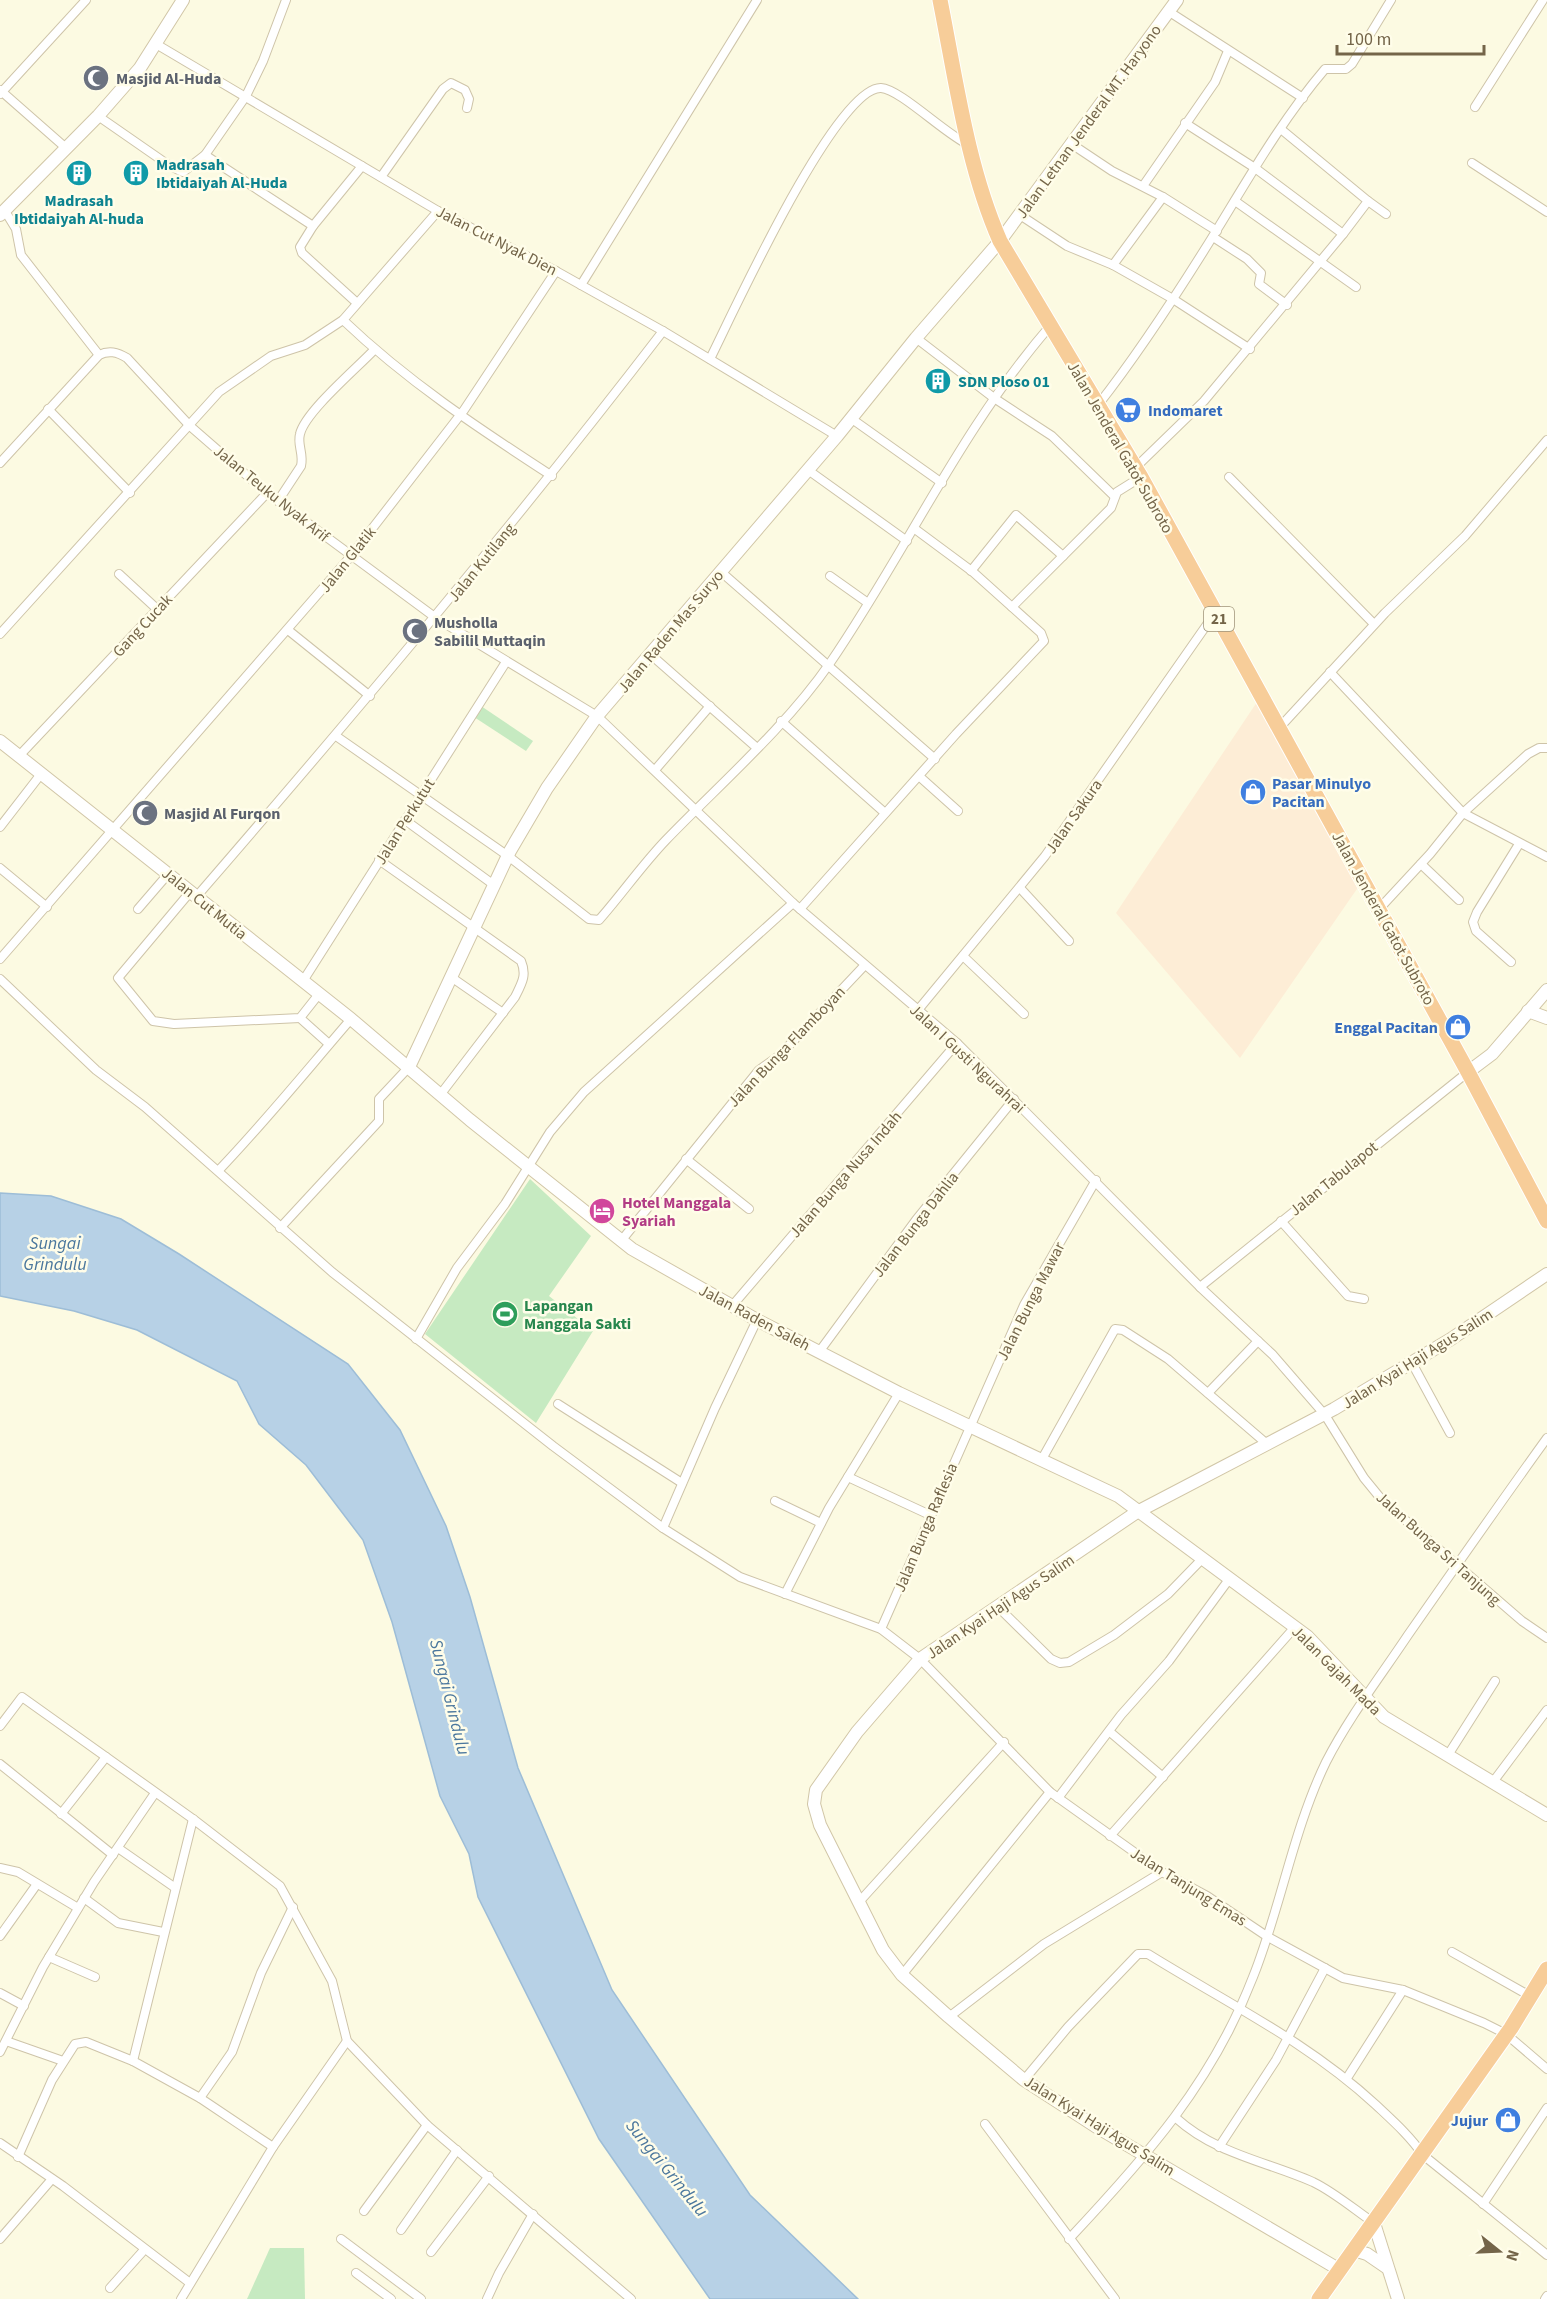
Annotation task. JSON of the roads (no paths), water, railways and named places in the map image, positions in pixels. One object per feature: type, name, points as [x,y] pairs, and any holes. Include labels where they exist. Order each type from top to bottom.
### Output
[{"type":"highway","name":"Jalan Jenderal Gatot Subroto","points":[[940,0],[970,146],[986,209],[1000,241],[1098,405],[1142,465],[1215,613],[1280,727],[1547,1221]]},
{"type":"highway","points":[[1319,2299],[1423,2155],[1506,2034],[1547,1969]]},
{"type":"street","points":[[66,148],[1,92],[86,0]]},
{"type":"street","points":[[0,463],[99,354],[21,255],[16,229],[3,213],[98,116],[156,44],[183,0]]},
{"type":"street","points":[[98,116],[181,172],[205,155],[246,96],[263,61],[286,0]]},
{"type":"street","points":[[581,285],[757,0]]},
{"type":"street","name":"Jalan Letnan Jenderal MT. Haryono","points":[[1000,241],[1177,0]]},
{"type":"street","points":[[1098,405],[1173,299],[1303,98],[1325,69],[1348,68],[1353,64],[1391,0]]},
{"type":"street","points":[[1475,107],[1543,0]]},
{"type":"street","points":[[1168,11],[1303,98]]},
{"type":"street","name":"Jalan Cut Nyak Dien","points":[[156,44],[438,211],[556,270],[663,331],[837,436]]},
{"type":"street","points":[[1143,186],[1215,82],[1228,51]]},
{"type":"street","points":[[381,177],[443,89],[451,82],[465,90],[470,99],[467,108]]},
{"type":"street","points":[[710,359],[779,221],[818,151],[866,92],[882,88],[893,91],[941,129],[970,146]]},
{"type":"street","points":[[1185,123],[1256,168],[1343,234]]},
{"type":"street","points":[[1282,130],[1386,214]]},
{"type":"street","points":[[1070,143],[1112,171],[1162,197],[1215,234],[1261,273],[1259,285],[1287,305]]},
{"type":"street","points":[[205,155],[313,226]]},
{"type":"street","points":[[1472,163],[1547,212]]},
{"type":"street","points":[[357,303],[302,253],[302,242],[362,166]]},
{"type":"street","points":[[1113,266],[1162,197]]},
{"type":"street","points":[[1235,201],[1356,287]]},
{"type":"street","points":[[1012,607],[1111,508],[1114,496],[1250,349],[1321,263],[1368,201]]},
{"type":"street","points":[[0,634],[219,392],[271,356],[306,345],[343,320],[438,211]]},
{"type":"street","points":[[1020,215],[1067,246],[1113,266],[1173,299],[1250,349]]},
{"type":"street","name":"Jalan Raden Mas Suryo","points":[[409,1067],[508,856],[547,788],[597,716],[808,471],[916,338],[1000,241]]},
{"type":"street","name":"Jalan Glatik","points":[[0,959],[115,830],[351,556],[459,416],[556,270]]},
{"type":"street","points":[[343,320],[374,350],[459,416],[552,476]]},
{"type":"street","points":[[336,736],[421,793],[508,856],[589,919],[599,920],[660,846],[696,812],[756,748],[829,664],[915,529],[994,398],[1014,368],[1051,325]]},
{"type":"street","name":"Jalan Kutilang","points":[[300,1018],[174,1024],[153,1021],[118,978],[336,736],[436,618],[552,476],[663,331]]},
{"type":"street","points":[[916,338],[994,398],[1052,436],[1114,496]]},
{"type":"street","points":[[278,501],[301,466],[303,456],[299,439],[304,423],[374,350]]},
{"type":"street","name":"Jalan Teuku Nyak Arif","points":[[99,354],[105,351],[118,353],[127,358],[190,426],[267,493],[436,618],[597,716]]},
{"type":"street","points":[[48,410],[130,493]]},
{"type":"street","points":[[852,418],[942,483]]},
{"type":"street","points":[[1280,727],[1374,624],[1465,536],[1547,440]]},
{"type":"street","points":[[808,471],[907,541]]},
{"type":"street","points":[[1229,477],[1374,624]]},
{"type":"street","name":"Gang Cucak","points":[[18,757],[267,493]]},
{"type":"street","points":[[971,572],[1016,515],[1063,556]]},
{"type":"street","points":[[416,1338],[457,1268],[529,1167],[549,1132],[584,1092],[797,906],[1041,647],[1044,636],[971,572],[915,529]]},
{"type":"street","points":[[720,571],[935,759]]},
{"type":"street","points":[[119,574],[157,609]]},
{"type":"street","points":[[830,576],[868,603]]},
{"type":"street","name":"Jalan Sakura","points":[[918,1010],[1020,888],[1215,613]]},
{"type":"street","points":[[288,630],[370,696]]},
{"type":"street","points":[[650,654],[756,748]]},
{"type":"street","name":"Jalan Perkutut","points":[[303,981],[506,662]]},
{"type":"street","points":[[1330,672],[1463,813],[1547,857]]},
{"type":"street","points":[[655,770],[710,706]]},
{"type":"street","name":"Jalan I Gusti Ngurahrai","points":[[597,716],[797,906],[864,966],[957,1043],[1096,1180],[1200,1287],[1258,1341],[1325,1415]]},
{"type":"street","points":[[781,721],[885,813]]},
{"type":"street","name":"Jalan Cut Mutia","points":[[0,741],[169,873],[409,1067]]},
{"type":"street","points":[[1379,909],[1421,864],[1463,813],[1528,754],[1539,748],[1547,748]]},
{"type":"street","points":[[0,827],[41,774]]},
{"type":"street","points":[[920,777],[958,811]]},
{"type":"street","points":[[405,820],[494,885]]},
{"type":"street","points":[[1511,962],[1476,931],[1473,922],[1519,844]]},
{"type":"street","points":[[379,860],[521,961],[525,970],[524,980],[503,1013],[440,1095]]},
{"type":"street","points":[[1421,864],[1459,900]]},
{"type":"street","points":[[0,868],[47,907]]},
{"type":"street","points":[[138,909],[169,873]]},
{"type":"street","points":[[1020,888],[1069,941]]},
{"type":"street","points":[[963,956],[1024,1014]]},
{"type":"street","name":"Jalan Bunga Flamboyan","points":[[621,1241],[759,1070],[780,1054],[864,966]]},
{"type":"street","points":[[451,977],[503,1013]]},
{"type":"street","name":"Jalan Tanjung Emas","points":[[0,980],[96,1070],[219,1170],[280,1228],[416,1338],[708,1560],[740,1577],[881,1629],[920,1659],[1004,1742],[1050,1792],[1162,1872],[1208,1896],[1268,1937],[1343,1978],[1403,1990],[1446,2005],[1506,2034],[1547,2069]]},
{"type":"street","points":[[1468,1072],[1492,1054],[1547,990]]},
{"type":"street","points":[[319,994],[300,1018],[329,1044]]},
{"type":"street","points":[[1528,1011],[1547,1018]]},
{"type":"street","points":[[219,1170],[268,1119],[291,1087],[351,1019]]},
{"type":"street","name":"Jalan Bunga Nusa Indah","points":[[732,1306],[957,1043]]},
{"type":"street","points":[[280,1228],[379,1121],[379,1099],[409,1067]]},
{"type":"street","name":"Jalan Raden Saleh","points":[[409,1067],[440,1095],[621,1241],[757,1320],[899,1393],[1118,1496],[1137,1512]]},
{"type":"street","name":"Jalan Tabulapot","points":[[1200,1287],[1468,1072]]},
{"type":"street","name":"Jalan Bunga Dahlia","points":[[819,1352],[916,1220],[1014,1100]]},
{"type":"street","points":[[686,1159],[749,1209]]},
{"type":"street","name":"Jalan Bunga Mawar","points":[[969,1425],[1024,1305],[1096,1180]]},
{"type":"street","points":[[1281,1221],[1348,1296],[1364,1299]]},
{"type":"street","name":"Jalan Kyai Haji Agus Salim","points":[[1340,2270],[1147,2154],[1095,2126],[1024,2080],[902,1975],[883,1950],[820,1825],[814,1804],[816,1791],[857,1732],[920,1659],[999,1608],[1137,1512],[1325,1415],[1412,1363],[1547,1274]]},
{"type":"street","points":[[663,1528],[757,1320]]},
{"type":"street","points":[[1042,1459],[1115,1329],[1123,1330],[1168,1359],[1266,1444]]},
{"type":"street","points":[[1208,1394],[1258,1341]]},
{"type":"street","points":[[1412,1363],[1450,1433]]},
{"type":"street","points":[[785,1594],[821,1523],[899,1393]]},
{"type":"street","points":[[558,1404],[682,1484]]},
{"type":"street","name":"Jalan Bunga Sri Tanjung","points":[[1325,1415],[1364,1478],[1382,1500],[1456,1566],[1522,1621],[1547,1638]]},
{"type":"street","name":"Jalan Bunga Raflesia","points":[[881,1629],[969,1425]]},
{"type":"street","points":[[1069,2238],[1147,2154],[1176,2118],[1219,2048],[1268,1937],[1309,1802],[1342,1732],[1547,1438]]},
{"type":"street","points":[[848,1477],[930,1515]]},
{"type":"street","points":[[775,1501],[821,1523]]},
{"type":"street","name":"Jalan Gajah Mada","points":[[1137,1512],[1295,1627],[1384,1717],[1547,1815]]},
{"type":"street","points":[[999,1608],[1051,1659],[1060,1663],[1069,1662],[1114,1635],[1168,1594],[1203,1558]]},
{"type":"street","points":[[1058,1798],[1121,1715],[1169,1661],[1230,1578]]},
{"type":"street","points":[[1110,1836],[1295,1627]]},
{"type":"street","points":[[1448,1755],[1495,1681]]},
{"type":"street","points":[[0,1726],[13,1705],[22,1696],[193,1819],[280,1886],[332,1981],[347,2041],[428,2125],[632,2299]]},
{"type":"street","points":[[1493,1782],[1547,1710]]},
{"type":"street","points":[[1110,1732],[1162,1777]]},
{"type":"street","points":[[858,1902],[1004,1742]]},
{"type":"street","points":[[61,1814],[106,1758]]},
{"type":"street","points":[[0,1764],[61,1814],[115,1852],[174,1887]]},
{"type":"street","points":[[902,1975],[1050,1792]]},
{"type":"street","points":[[0,2052],[49,1957],[78,1908],[155,1793]]},
{"type":"street","points":[[133,2061],[174,1887],[193,1819]]},
{"type":"street","points":[[0,1868],[18,1872],[78,1908]]},
{"type":"street","points":[[949,2017],[1044,1944],[1162,1872]]},
{"type":"street","points":[[0,1936],[37,1884]]},
{"type":"street","points":[[84,1898],[118,1923],[163,1932]]},
{"type":"street","points":[[200,2098],[231,2052],[261,1973],[293,1907]]},
{"type":"street","points":[[1452,1952],[1530,1996]]},
{"type":"street","points":[[1024,2080],[1068,2027],[1140,1953],[1148,1954],[1287,2036],[1347,2078],[1412,2138],[1423,2155],[1547,2256]]},
{"type":"street","points":[[49,1957],[95,1977]]},
{"type":"street","points":[[1218,2147],[1253,2098],[1325,1968]]},
{"type":"street","points":[[1347,2078],[1403,1990]]},
{"type":"street","points":[[0,1993],[24,2006]]},
{"type":"street","points":[[6,2041],[63,2061]]},
{"type":"street","points":[[181,2299],[273,2147],[347,2041]]},
{"type":"street","points":[[18,2157],[63,2061],[75,2044],[86,2042],[133,2061],[200,2098],[273,2147]]},
{"type":"street","points":[[1483,2204],[1547,2108]]},
{"type":"street","points":[[1176,2118],[1192,2133],[1218,2147],[1317,2184],[1374,2223],[1386,2267],[1398,2299]]},
{"type":"street","points":[[985,2124],[1115,2299]]},
{"type":"street","points":[[364,2211],[428,2125]]},
{"type":"street","points":[[0,2143],[52,2179],[190,2283]]},
{"type":"street","points":[[401,2229],[457,2150]]},
{"type":"street","points":[[431,2252],[489,2176]]},
{"type":"street","points":[[0,2240],[52,2179]]},
{"type":"street","points":[[487,2299],[499,2273],[533,2214]]},
{"type":"street","points":[[341,2239],[421,2299]]},
{"type":"street","points":[[110,2288],[144,2250]]},
{"type":"street","points":[[1354,2250],[1367,2254],[1386,2267]]},
{"type":"street","points":[[356,2273],[391,2299]]},
{"type":"water","name":"Sungai Grindulu","points":[[0,1193],[51,1196],[121,1219],[348,1364],[400,1430],[446,1526],[470,1597],[518,1768],[612,1990],[750,2195],[858,2299],[710,2299],[599,2139],[478,1897],[469,1854],[440,1796],[392,1622],[363,1540],[306,1465],[259,1424],[237,1381],[137,1330],[74,1311],[0,1296]]},
{"type":"place","name":"Masjid Al-Huda","points":[[96,78]]},
{"type":"place","name":"Madrasah Ibtidaiyah Al-huda","points":[[79,173]]},
{"type":"place","name":"Madrasah Ibtidaiyah Al-Huda","points":[[136,173]]},
{"type":"place","name":"SDN Ploso 01","points":[[938,381]]},
{"type":"place","name":"Indomaret","points":[[1128,410]]},
{"type":"place","name":"Musholla Sabilil Muttaqin","points":[[415,631]]},
{"type":"place","name":"Pasar Minulyo Pacitan","points":[[1253,792]]},
{"type":"place","name":"Masjid Al Furqon","points":[[145,813]]},
{"type":"place","name":"Enggal Pacitan","points":[[1458,1027]]},
{"type":"place","name":"Hotel Manggala Syariah","points":[[602,1211]]},
{"type":"place","name":"Lapangan Manggala Sakti","points":[[505,1314]]},
{"type":"place","name":"Jujur","points":[[1508,2120]]}]
